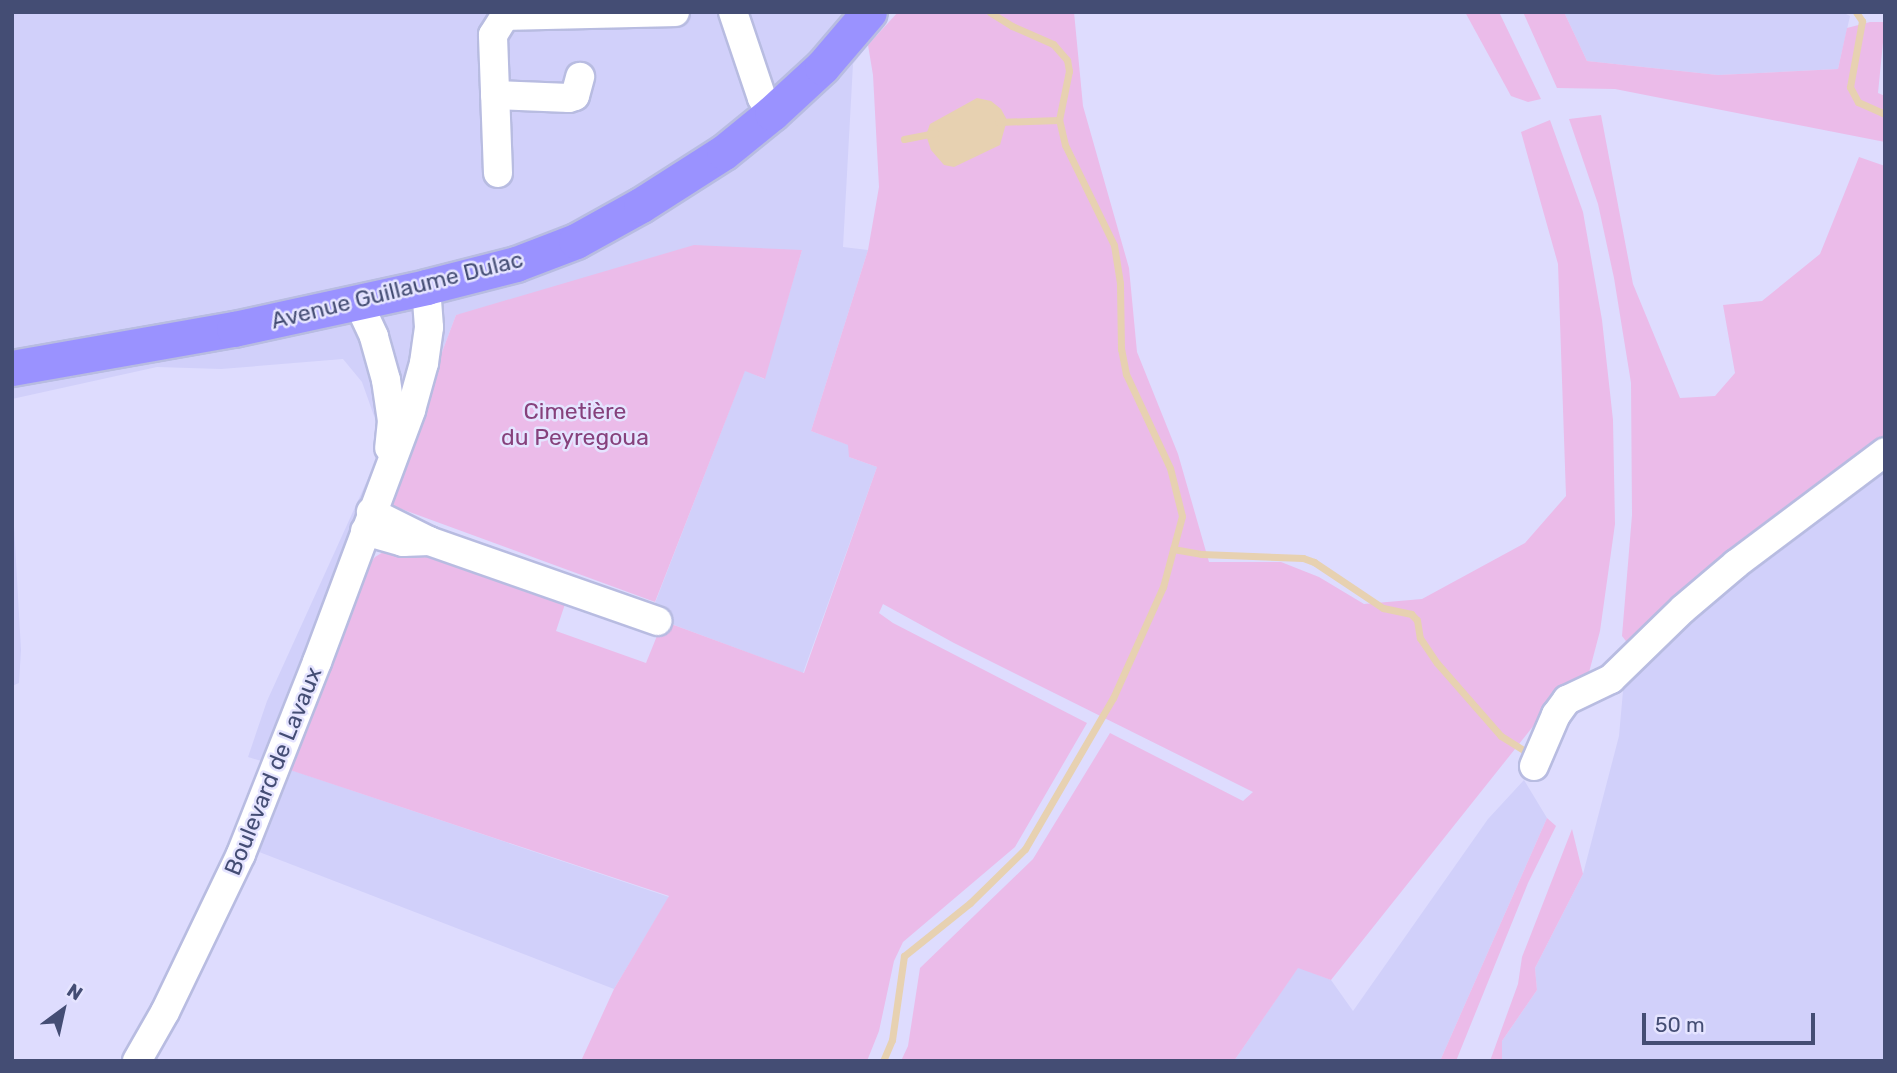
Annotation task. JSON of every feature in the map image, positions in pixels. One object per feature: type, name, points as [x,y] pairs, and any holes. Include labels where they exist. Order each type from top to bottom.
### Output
[{"type":"main road","name":"Avenue Guillaume Dulac","points":[[12,368],[234,329],[426,288],[516,264],[576,241],[690,176],[772,113],[822,67],[869,12]]},
{"type":"street","points":[[498,173],[493,36],[505,16],[675,12]]},
{"type":"street","points":[[733,12],[762,98],[772,113]]},
{"type":"street","points":[[495,95],[569,98],[575,96],[580,78]]},
{"type":"street","name":"Boulevard de Lavaux","points":[[137,1061],[165,1012],[241,854],[368,522],[418,386],[429,327],[426,288]]},
{"type":"street","name":"Boulevard de Lavaux","points":[[358,302],[374,337],[386,380],[392,421],[386,471]]},
{"type":"street","points":[[386,380],[418,386]]},
{"type":"street","points":[[1534,766],[1556,715],[1567,700],[1611,678],[1683,609],[1736,564],[1885,452]]},
{"type":"street","points":[[368,522],[657,621]]},
{"type":"shaded area","points":[[12,12],[845,12],[868,45],[853,64],[843,247],[868,250],[811,431],[849,445],[849,457],[877,467],[803,673],[650,616],[745,370],[764,379],[802,250],[456,315],[285,768],[669,897],[614,989],[249,848],[284,768],[248,757],[267,701],[381,450],[379,430],[362,382],[343,359],[221,369],[157,367],[12,399]]},
{"type":"shaded area","points":[[1564,12],[1842,12],[1850,16],[1838,69],[1718,75],[1587,61]]},
{"type":"shaded area","points":[[977,98],[991,101],[1001,109],[1007,120],[1000,145],[954,167],[944,165],[931,150],[926,135],[930,124]]},
{"type":"shaded area","points":[[1885,459],[1885,1061],[1502,1061],[1502,1041],[1537,990],[1535,968],[1583,874],[1619,736],[1624,680]]},
{"type":"shaded area","points":[[12,490],[21,650],[19,683],[12,686]]},
{"type":"shaded area","points":[[1524,780],[1547,818],[1440,1061],[1234,1061],[1298,967],[1331,980],[1353,1011],[1488,819]]},
{"type":"green space","points":[[898,12],[1074,12],[1083,106],[1129,268],[1137,352],[1178,454],[1209,562],[1281,562],[1319,577],[1364,604],[1422,599],[1525,543],[1566,496],[1558,264],[1521,132],[1550,120],[1583,212],[1602,320],[1613,420],[1615,524],[1600,631],[1587,680],[1558,695],[1331,980],[1298,968],[1234,1061],[901,1061],[908,1046],[920,968],[1033,859],[1110,733],[1243,801],[1253,792],[954,643],[883,604],[879,613],[893,623],[1087,723],[1015,847],[903,942],[894,961],[879,1031],[867,1061],[581,1061],[614,989],[669,896],[284,768],[366,569],[375,557],[388,549],[410,546],[566,601],[556,631],[646,663],[663,621],[804,673],[877,467],[849,457],[848,445],[811,431],[868,250],[879,187],[873,75],[868,45]]},
{"type":"green space","points":[[1465,12],[1499,12],[1541,99],[1528,102],[1511,96]]},
{"type":"green space","points":[[1523,12],[1564,12],[1587,61],[1718,75],[1838,69],[1847,28],[1870,22],[1885,22],[1878,93],[1885,96],[1885,142],[1615,89],[1557,88]]},
{"type":"green space","points":[[1601,115],[1633,284],[1680,398],[1715,396],[1735,373],[1723,305],[1762,301],[1820,254],[1859,157],[1885,166],[1885,446],[1629,645],[1622,636],[1632,515],[1631,383],[1614,278],[1598,204],[1569,119]]},
{"type":"green space","name":"Cimetière du Peyregoua","points":[[694,245],[802,250],[765,379],[745,371],[655,602],[385,503],[456,315]]},
{"type":"green space","points":[[1547,818],[1556,826],[1528,883],[1456,1061],[1440,1061]]},
{"type":"green space","points":[[1572,829],[1583,874],[1535,968],[1537,990],[1502,1041],[1502,1061],[1490,1061],[1518,984],[1522,957]]},
{"type":"waterway","points":[[883,1061],[892,1040],[904,956],[970,903],[1025,849],[1113,698],[1163,587],[1182,516],[1170,468],[1126,374],[1121,349],[1120,283],[1114,245],[1065,145],[1059,120],[1069,71],[1067,60],[1053,44],[1012,26],[990,12]]},
{"type":"waterway","points":[[1856,12],[1862,21],[1850,87],[1858,102],[1885,114]]},
{"type":"waterway","points":[[998,122],[1059,120]]},
{"type":"waterway","points":[[904,139],[935,133]]},
{"type":"waterway","points":[[1173,549],[1201,554],[1303,558],[1314,562],[1383,608],[1411,614],[1417,620],[1420,638],[1437,663],[1501,736],[1525,751]]}]
